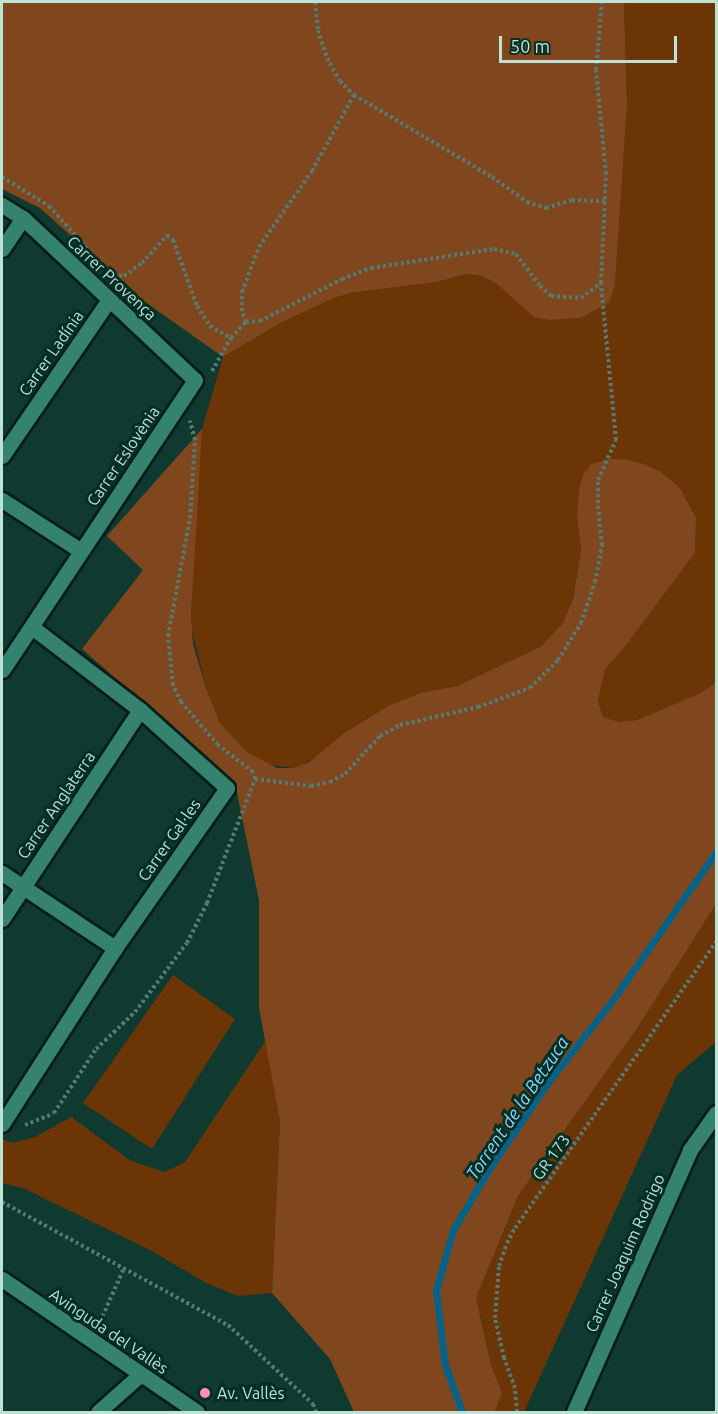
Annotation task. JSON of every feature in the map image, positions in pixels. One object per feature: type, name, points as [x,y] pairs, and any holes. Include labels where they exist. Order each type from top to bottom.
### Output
[{"type":"street","name":"Carrer Provença","points":[[2,205],[22,218],[109,300],[202,378]]},
{"type":"street","points":[[2,249],[22,218]]},
{"type":"street","name":"Carrer Ladínia","points":[[2,456],[109,300]]},
{"type":"street","name":"Carrer Eslovènia","points":[[2,670],[6,652],[32,627],[81,551],[202,378]]},
{"type":"street","points":[[2,500],[81,551]]},
{"type":"street","name":"Carrer Gal·les","points":[[2,1124],[115,948],[227,788],[140,711],[32,627]]},
{"type":"street","name":"Carrer Anglaterra","points":[[2,919],[140,711]]},
{"type":"street","points":[[2,873],[115,948]]},
{"type":"street","name":"Carrer Joaquim Rodrigo","points":[[574,1413],[690,1150],[717,1113]]},
{"type":"street","name":"Avinguda del Vallès","points":[[2,1279],[197,1413]]},
{"type":"street","points":[[99,1413],[141,1374]]},
{"type":"path","points":[[315,2],[318,30],[327,58],[340,81],[354,95],[492,177],[527,202],[546,208],[572,200],[606,201]]},
{"type":"path","points":[[255,779],[311,786],[330,782],[345,774],[380,736],[400,725],[506,699],[530,688],[558,660],[581,624],[595,582],[602,545],[598,480],[616,440],[601,283],[606,201],[604,138],[596,70],[602,2]]},
{"type":"path","points":[[246,322],[242,310],[242,292],[259,247],[312,171],[354,95]]},
{"type":"path","points":[[2,177],[49,206],[96,258]]},
{"type":"path","points":[[104,267],[112,275],[124,276],[142,263],[167,235],[173,240],[197,306],[210,326],[231,338]]},
{"type":"path","points":[[202,378],[222,358],[231,338],[246,322],[260,321],[342,279],[371,268],[494,249],[516,254],[540,286],[551,296],[581,298],[601,283]]},
{"type":"path","points":[[18,1127],[54,1113],[96,1049],[135,1012],[187,943],[207,903],[255,779],[253,772],[218,745],[204,730],[181,702],[173,685],[168,636],[190,518],[195,440],[191,414]]},
{"type":"path","name":"GR 173","points":[[517,1413],[515,1388],[501,1349],[495,1318],[499,1266],[514,1227],[717,942]]},
{"type":"path","points":[[2,1202],[228,1325],[313,1404],[316,1413]]},
{"type":"path","points":[[92,1341],[123,1268]]},
{"type":"shaded area","points":[[2,2],[624,2],[627,105],[615,285],[610,302],[581,318],[550,320],[534,317],[497,284],[482,276],[466,274],[437,282],[350,293],[334,298],[282,322],[223,357],[141,299],[40,208],[2,189]]},
{"type":"shaded area","points":[[624,2],[716,2],[716,682],[701,693],[637,720],[619,722],[603,717],[598,701],[605,669],[627,644],[695,553],[696,518],[680,488],[660,471],[628,460],[599,461],[582,477],[577,517],[581,550],[571,608],[563,623],[540,647],[457,686],[420,693],[390,705],[344,733],[302,765],[294,768],[269,765],[248,753],[220,723],[206,688],[191,627],[195,518],[202,429],[223,357],[282,322],[334,298],[350,293],[437,282],[466,274],[482,276],[497,284],[550,320],[581,318],[610,302],[615,285],[627,105]]},
{"type":"shaded area","points":[[202,429],[191,617],[193,644],[206,688],[220,723],[248,753],[277,768],[294,768],[309,762],[344,733],[390,705],[420,693],[457,686],[540,647],[563,623],[573,599],[581,550],[577,517],[579,492],[582,477],[591,464],[609,459],[628,460],[660,471],[680,488],[696,518],[695,553],[627,644],[605,669],[598,701],[603,717],[619,722],[637,720],[701,693],[716,682],[716,904],[638,1027],[518,1196],[476,1298],[491,1365],[502,1393],[495,1412],[354,1412],[330,1359],[272,1293],[280,1121],[259,1008],[259,900],[235,783],[82,649],[143,570],[107,536]]},
{"type":"shaded area","points":[[716,904],[716,1042],[677,1075],[524,1412],[495,1412],[502,1393],[491,1365],[476,1298],[518,1196],[638,1027]]},
{"type":"shaded area","points":[[173,975],[235,1019],[152,1149],[83,1103]]},
{"type":"shaded area","points":[[266,1040],[280,1121],[272,1293],[238,1296],[208,1284],[150,1250],[23,1188],[2,1183],[2,1139],[13,1143],[35,1137],[71,1117],[131,1161],[165,1172],[185,1162]]},
{"type":"waterway","name":"Torrent de la Betzuca","points":[[462,1412],[445,1365],[436,1290],[453,1230],[491,1166],[549,1081],[612,1001],[716,852]]},
{"type":"place","name":"Av. Vallès","points":[[205,1393]]}]
